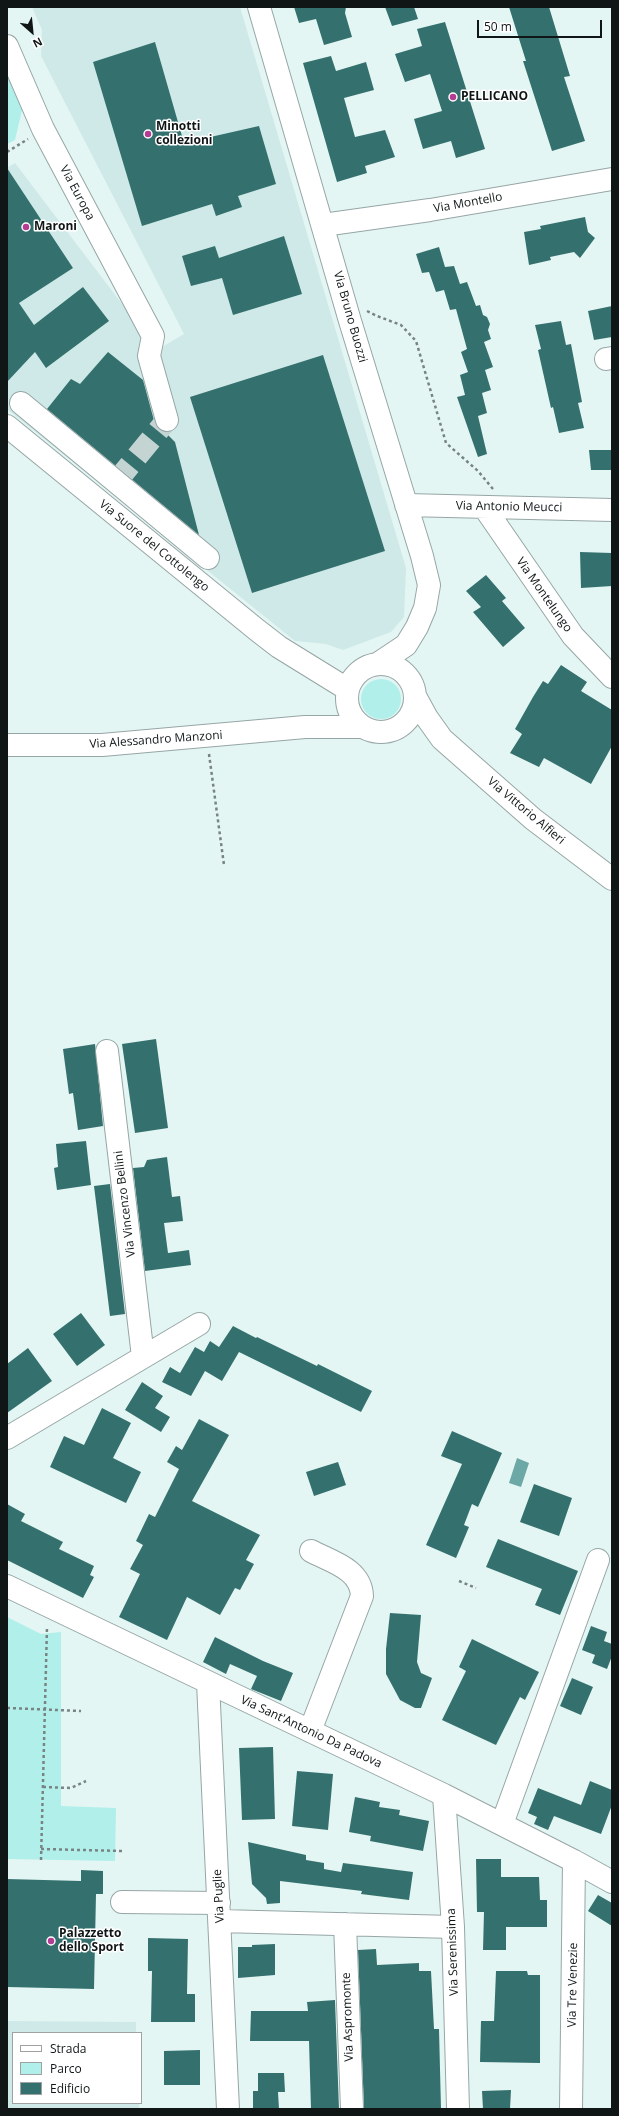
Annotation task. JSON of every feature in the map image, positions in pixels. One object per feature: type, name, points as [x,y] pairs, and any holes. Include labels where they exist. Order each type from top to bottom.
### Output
[{"type":"street","name":"Via Bruno Buozzi","points":[[259,7],[429,585],[425,608],[417,627],[406,645],[379,663]]},
{"type":"street","name":"Via Europa","points":[[7,46],[43,129],[153,336],[149,356],[167,420]]},
{"type":"street","name":"Via Montello","points":[[324,225],[430,210],[612,179]]},
{"type":"street","points":[[21,403],[208,558]]},
{"type":"street","name":"Via Suore del Cottolengo","points":[[7,426],[257,630],[279,647],[304,661],[347,694]]},
{"type":"street","name":"Via Antonio Meucci","points":[[406,505],[612,510]]},
{"type":"street","name":"Via Montelungo","points":[[489,507],[573,636],[612,677]]},
{"type":"street","name":"Via Bruno Buozzi","points":[[414,690],[412,659],[417,627]]},
{"type":"street","name":"Via Suore del Cottolengo","points":[[304,661],[359,671]]},
{"type":"street","points":[[379,663],[390,664],[400,668],[408,676],[414,690],[412,712],[403,725],[393,730],[383,732],[372,731],[362,727],[354,720],[348,710],[347,694],[352,679],[359,671],[368,665],[379,663]]},
{"type":"street","name":"Via Vittorio Alfieri","points":[[414,690],[427,718],[442,739],[533,820],[612,879]]},
{"type":"street","name":"Via Alessandro Manzoni","points":[[306,727],[336,710],[347,694]]},
{"type":"street","name":"Via Vittorio Alfieri","points":[[403,725],[442,739]]},
{"type":"street","name":"Via Alessandro Manzoni","points":[[7,745],[102,745],[207,737],[306,727],[362,727]]},
{"type":"street","name":"Via Vincenzo Bellini","points":[[107,1051],[143,1357]]},
{"type":"street","points":[[7,1438],[199,1324]]},
{"type":"street","points":[[310,1731],[362,1596],[361,1586],[353,1574],[311,1550]]},
{"type":"street","points":[[502,1824],[598,1560]]},
{"type":"street","name":"Via Sant'Antonio Da Padova","points":[[7,1586],[444,1795],[612,1882]]},
{"type":"street","name":"Via Puglie","points":[[208,1683],[228,2109]]},
{"type":"street","name":"Via Serenissima","points":[[444,1795],[453,1927],[458,2109]]},
{"type":"street","name":"Via Tre Venezie","points":[[571,2109],[574,1861]]},
{"type":"street","points":[[122,1902],[345,1924],[453,1927]]},
{"type":"street","name":"Via Aspromonte","points":[[345,1924],[352,2109]]},
{"type":"path","points":[[7,152],[43,129]]},
{"type":"path","points":[[361,307],[377,316],[400,325],[416,341],[446,443],[493,486],[489,507]]},
{"type":"path","points":[[207,737],[224,865]]},
{"type":"path","points":[[459,1581],[476,1588]]},
{"type":"path","points":[[41,1860],[48,1618],[53,1608]]},
{"type":"path","points":[[7,1708],[81,1711]]},
{"type":"path","points":[[43,1788],[72,1788],[86,1781]]},
{"type":"path","points":[[41,1849],[123,1851]]},
{"type":"shaded area","points":[[32,7],[240,7],[406,568],[404,617],[391,632],[343,650],[326,644],[295,641],[7,409],[7,168],[15,163],[157,350],[184,334],[41,56],[42,30]]},
{"type":"shaded area","points":[[517,1458],[529,1463],[521,1487],[509,1483]]},
{"type":"shaded area","points":[[7,2021],[136,2022],[136,2032],[12,2032],[12,2104],[139,2104],[139,2109],[7,2109]]},
{"type":"green space","points":[[7,74],[23,106],[15,140],[7,144]]},
{"type":"green space","points":[[385,679],[392,682],[398,688],[401,699],[400,707],[392,716],[385,719],[377,719],[370,716],[362,707],[361,695],[364,688],[373,680]]},
{"type":"green space","points":[[7,1617],[41,1634],[61,1632],[61,1806],[116,1808],[115,1861],[7,1859]]},
{"type":"building","points":[[294,7],[346,7],[345,13],[352,37],[324,45],[316,19],[299,23]]},
{"type":"building","points":[[385,7],[414,7],[418,19],[392,26]]},
{"type":"building","points":[[509,7],[549,7],[570,76],[564,77],[585,141],[552,151],[523,61],[526,61]]},
{"type":"building","name":"PELLICANO","points":[[445,22],[485,149],[456,158],[451,141],[423,149],[414,119],[442,111],[430,74],[405,82],[395,54],[422,46],[417,29]]},
{"type":"building","name":"Minotti collezioni","points":[[155,42],[184,143],[259,126],[276,184],[238,196],[242,207],[216,216],[212,204],[142,226],[93,62]]},
{"type":"building","points":[[331,56],[336,71],[366,62],[374,90],[344,98],[355,137],[385,130],[395,157],[365,166],[367,173],[337,182],[303,63]]},
{"type":"building","points":[[7,168],[73,268],[19,303],[34,325],[83,287],[109,321],[46,368],[35,352],[7,382]]},
{"type":"building","points":[[585,217],[588,232],[595,238],[580,258],[574,252],[550,257],[551,260],[529,265],[524,232],[541,229],[540,226]]},
{"type":"building","points":[[284,236],[302,294],[233,315],[222,278],[191,286],[182,256],[215,246],[219,258]]},
{"type":"building","points":[[439,247],[445,267],[454,266],[460,284],[467,282],[476,306],[480,305],[483,315],[487,317],[490,324],[488,330],[491,339],[484,342],[493,367],[485,370],[491,390],[482,393],[487,413],[478,416],[487,454],[478,457],[457,397],[465,395],[460,375],[468,372],[461,352],[467,349],[456,309],[450,310],[444,290],[436,292],[429,272],[422,273],[416,254]]},
{"type":"building","points":[[612,306],[612,337],[594,340],[588,311]]},
{"type":"building","points":[[561,321],[566,345],[571,344],[582,402],[578,403],[584,428],[559,433],[553,407],[551,408],[538,350],[541,349],[535,325]]},
{"type":"building","points":[[108,352],[143,380],[155,424],[175,442],[199,535],[47,409],[71,379],[80,384]]},
{"type":"building","points":[[323,355],[385,551],[252,593],[190,397]]},
{"type":"building","points":[[589,450],[612,450],[612,470],[591,470]]},
{"type":"building","points":[[580,552],[612,553],[612,586],[581,588]]},
{"type":"building","points":[[486,575],[506,598],[502,601],[525,628],[503,647],[473,612],[481,607],[466,591]]},
{"type":"building","points":[[561,665],[587,682],[581,691],[612,710],[612,746],[591,784],[544,758],[539,767],[510,753],[522,734],[515,729],[533,697],[543,681],[548,684]]},
{"type":"building","points":[[156,1039],[168,1128],[135,1133],[122,1044]]},
{"type":"building","points":[[95,1044],[103,1126],[78,1130],[73,1093],[69,1094],[63,1049]]},
{"type":"building","points":[[86,1141],[91,1185],[57,1190],[54,1168],[58,1167],[56,1144]]},
{"type":"building","points":[[167,1157],[172,1197],[180,1196],[183,1221],[164,1223],[168,1253],[189,1250],[191,1265],[145,1271],[133,1168],[144,1167],[147,1160]]},
{"type":"building","points":[[110,1184],[125,1314],[110,1316],[94,1186]]},
{"type":"building","points":[[81,1313],[105,1345],[77,1366],[53,1334]]},
{"type":"building","points":[[233,1326],[317,1366],[318,1364],[372,1391],[361,1412],[239,1352],[222,1381],[205,1371],[191,1396],[162,1382],[170,1367],[180,1373],[195,1347],[204,1352],[210,1341],[219,1347]]},
{"type":"building","points":[[28,1348],[52,1381],[7,1413],[7,1364]]},
{"type":"building","points":[[142,1382],[163,1396],[155,1408],[170,1417],[161,1432],[125,1410]]},
{"type":"building","points":[[102,1408],[131,1423],[113,1458],[141,1472],[126,1503],[50,1467],[64,1436],[84,1445]]},
{"type":"building","points":[[199,1419],[229,1435],[192,1501],[260,1535],[246,1560],[254,1564],[240,1590],[235,1588],[220,1615],[187,1597],[167,1640],[119,1617],[140,1574],[130,1569],[143,1545],[136,1541],[149,1514],[155,1517],[179,1469],[167,1462],[176,1446],[182,1450]]},
{"type":"building","points":[[452,1431],[502,1453],[478,1507],[472,1504],[464,1525],[469,1527],[456,1558],[426,1545],[462,1464],[441,1456]]},
{"type":"building","points":[[338,1462],[346,1485],[314,1496],[306,1472]]},
{"type":"building","points":[[534,1484],[572,1498],[559,1536],[520,1522]]},
{"type":"building","points":[[7,1504],[25,1514],[21,1521],[63,1542],[59,1549],[94,1566],[90,1575],[94,1577],[83,1598],[7,1560]]},
{"type":"building","points":[[498,1539],[578,1571],[560,1615],[535,1605],[542,1589],[486,1567]]},
{"type":"building","points":[[390,1613],[421,1615],[417,1662],[421,1673],[432,1678],[421,1708],[415,1708],[400,1700],[386,1674],[386,1649]]},
{"type":"building","points":[[591,1626],[607,1632],[604,1641],[612,1644],[612,1656],[607,1669],[592,1663],[595,1655],[582,1650]]},
{"type":"building","points":[[215,1637],[263,1661],[293,1673],[281,1701],[251,1689],[257,1676],[230,1664],[226,1674],[203,1662]]},
{"type":"building","points":[[472,1639],[539,1672],[525,1700],[520,1697],[496,1745],[442,1720],[466,1671],[459,1667]]},
{"type":"building","points":[[572,1678],[593,1687],[581,1715],[560,1706]]},
{"type":"building","points":[[273,1747],[275,1819],[242,1820],[239,1748]]},
{"type":"building","points":[[297,1771],[333,1774],[328,1830],[292,1826]]},
{"type":"building","points":[[590,1781],[612,1790],[612,1805],[601,1834],[554,1816],[548,1830],[534,1824],[537,1817],[528,1813],[538,1788],[581,1805]]},
{"type":"building","points":[[355,1797],[380,1802],[379,1807],[400,1810],[399,1815],[429,1821],[423,1851],[370,1841],[371,1836],[349,1832]]},
{"type":"building","points":[[248,1842],[306,1855],[306,1860],[324,1863],[324,1869],[341,1872],[343,1863],[413,1872],[409,1900],[361,1894],[362,1891],[280,1881],[280,1903],[267,1904],[266,1898],[252,1884]]},
{"type":"building","points":[[476,1859],[501,1859],[501,1877],[539,1877],[540,1900],[547,1900],[547,1927],[506,1927],[506,1950],[483,1950],[484,1912],[477,1912]]},
{"type":"building","name":"Palazzetto dello Sport","points":[[81,1870],[103,1871],[103,1894],[96,1894],[94,1989],[7,1987],[7,1879],[81,1881]]},
{"type":"building","points":[[598,1895],[612,1903],[612,1926],[588,1911]]},
{"type":"building","points":[[148,1938],[188,1939],[187,1994],[195,1994],[195,2022],[151,2022],[152,1971],[148,1971]]},
{"type":"building","points":[[275,1944],[275,1975],[238,1978],[238,1947]]},
{"type":"building","points":[[376,1949],[377,1965],[419,1963],[419,1971],[431,1971],[434,2029],[439,2029],[441,2109],[364,2109],[358,1950]]},
{"type":"building","points":[[496,1971],[527,1971],[528,1975],[540,1975],[540,2063],[480,2062],[481,2021],[494,2021]]},
{"type":"building","points":[[335,2000],[339,2109],[311,2109],[309,2041],[250,2041],[251,2011],[308,2011],[307,2002]]},
{"type":"building","points":[[200,2050],[200,2085],[164,2085],[164,2051]]},
{"type":"building","points":[[258,2073],[284,2073],[285,2092],[278,2092],[279,2109],[253,2109],[253,2091],[258,2091]]},
{"type":"building","points":[[511,2090],[510,2109],[483,2109],[482,2091]]},
{"type":"tunnel","points":[[116,482],[167,420]]},
{"type":"place","name":"PELLICANO","points":[[453,97]]},
{"type":"place","name":"Minotti collezioni","points":[[148,134]]},
{"type":"place","name":"Maroni","points":[[26,227]]},
{"type":"place","name":"Palazzetto dello Sport","points":[[51,1941]]}]
